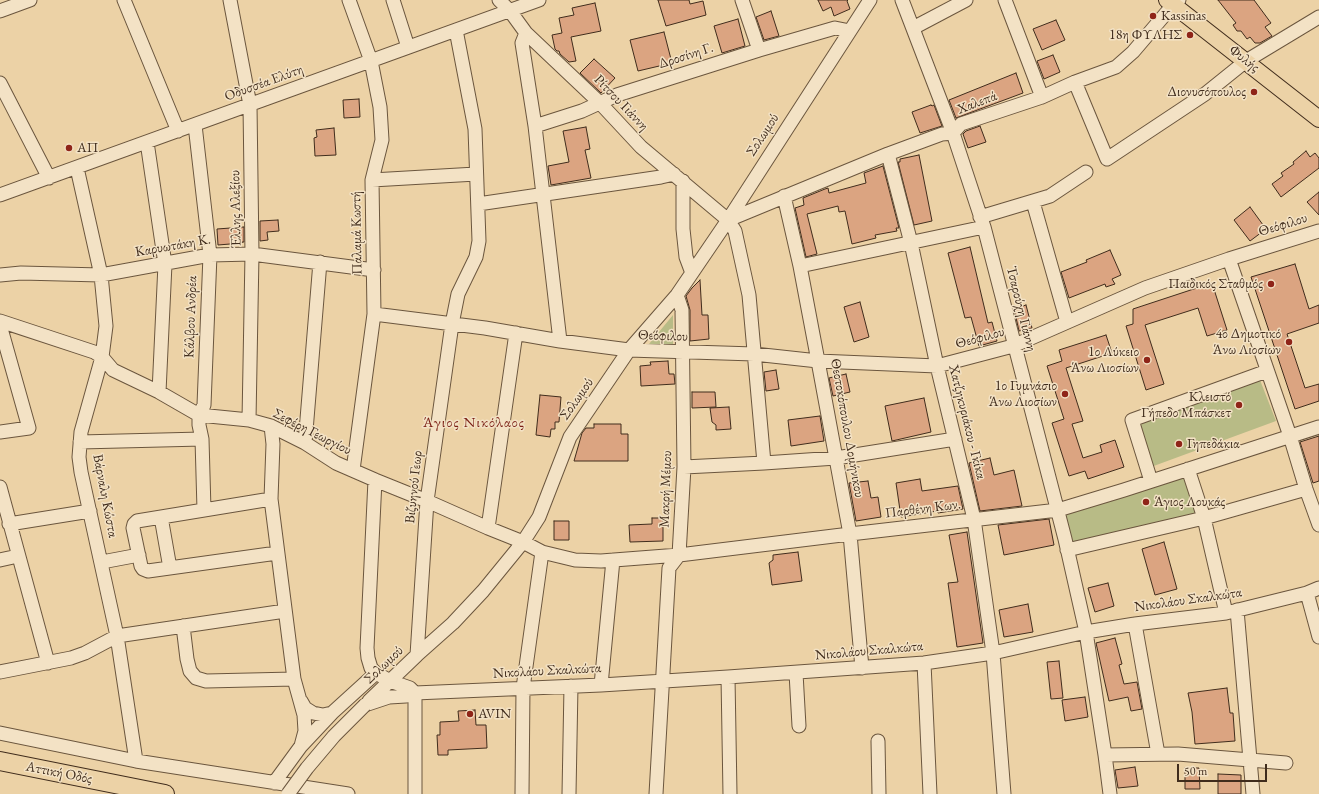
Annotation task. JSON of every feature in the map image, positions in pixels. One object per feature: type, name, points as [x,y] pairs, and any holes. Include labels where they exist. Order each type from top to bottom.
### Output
[{"type":"highway","name":"Αττική Οδός","points":[[0,761],[165,794]]},
{"type":"main road","name":"Φυλής","points":[[1173,2],[1319,119]]},
{"type":"street","points":[[0,11],[30,0]]},
{"type":"street","points":[[124,0],[178,131]]},
{"type":"street","name":"Έλλης Αλεξίου","points":[[230,0],[250,105],[252,254],[248,420]]},
{"type":"street","name":"Παλαμά Κωστή","points":[[349,0],[371,61],[380,107],[382,140],[372,180],[374,314],[353,470]]},
{"type":"street","points":[[393,0],[408,48]]},
{"type":"street","name":"Ρίτσου Γιάννη","points":[[499,0],[510,10],[526,33],[600,103],[641,147],[728,220]]},
{"type":"street","name":"Οδυσσέα Ελύτη","points":[[0,195],[56,173],[77,168],[91,159],[147,142],[195,125],[539,0]]},
{"type":"street","points":[[742,0],[759,50]]},
{"type":"street","name":"Σολωμού","points":[[288,794],[334,736],[417,655],[453,623],[483,591],[523,542],[539,517],[570,437],[629,350],[677,295],[728,220],[870,0]]},
{"type":"street","name":"Τσαρούχη Γιάννη","points":[[902,0],[953,133],[982,222],[1058,510],[1086,632],[1110,794]]},
{"type":"street","points":[[913,28],[965,0]]},
{"type":"street","points":[[1005,0],[1042,97]]},
{"type":"street","name":"Χαλεπά","points":[[728,220],[888,154],[942,134],[953,133],[961,124],[1042,97],[1075,82],[1116,67],[1133,52],[1173,2]]},
{"type":"street","points":[[1075,82],[1107,158],[1205,94],[1246,61],[1319,17]]},
{"type":"street","name":"Δροσίνη Γ.","points":[[535,126],[582,111],[617,95],[759,50],[835,28],[850,31]]},
{"type":"street","name":"Βιζυηνού Γεωρ","points":[[417,655],[427,501],[452,324],[458,294],[476,257],[479,241],[475,129],[456,30]]},
{"type":"street","points":[[526,33],[522,43],[535,126],[560,342]]},
{"type":"street","points":[[0,83],[56,173]]},
{"type":"street","name":"Κάλβου Ανδρέα","points":[[195,125],[210,255],[204,405],[199,415],[199,425],[202,439],[204,510]]},
{"type":"street","points":[[147,142],[165,264],[158,392]]},
{"type":"street","name":"Χατζηκυριάκου - Γκίκα","points":[[888,154],[911,243],[937,366],[974,519],[993,653],[1004,794]]},
{"type":"street","name":"Βάρναλη Κώστα","points":[[77,168],[101,275],[106,326],[102,357],[81,432],[79,457],[117,636],[136,761]]},
{"type":"street","points":[[800,266],[911,243],[982,222],[1050,196],[1086,172]]},
{"type":"street","points":[[372,180],[476,174]]},
{"type":"street","points":[[478,204],[661,178],[679,178],[686,257],[692,273]]},
{"type":"street","name":"Θεοτοκόπουλου Δομήνικου","points":[[784,196],[800,266],[850,534],[862,668]]},
{"type":"street","points":[[1033,202],[1067,322]]},
{"type":"street","points":[[728,220],[735,231],[749,294],[764,464]]},
{"type":"street","name":"Θεόφιλου","points":[[374,314],[452,324],[560,342],[629,350],[754,354],[818,361],[937,366],[1014,346],[1145,288],[1228,259],[1319,231]]},
{"type":"street","name":"Καρυωτάκη Κ.","points":[[0,275],[21,273],[101,275],[210,255],[252,254],[374,270]]},
{"type":"street","points":[[1228,259],[1290,436],[1306,489],[1319,525]]},
{"type":"street","points":[[305,443],[320,262]]},
{"type":"street","name":"Μακρή Μέμου","points":[[656,794],[669,568],[679,555],[684,467],[682,310],[677,295]]},
{"type":"street","name":"Σεφέρη Γεωργίου","points":[[0,321],[94,352],[102,357],[113,370],[158,392],[199,415],[248,420],[271,426],[305,443],[336,463],[523,542]]},
{"type":"street","points":[[0,325],[29,428],[0,432]]},
{"type":"street","points":[[488,528],[516,334]]},
{"type":"street","points":[[1152,481],[1132,420],[1267,371]]},
{"type":"street","points":[[271,426],[273,444],[271,499],[284,612],[294,679],[305,722],[305,730],[301,746]]},
{"type":"street","name":"Παρθένη Κων.","points":[[523,542],[542,552],[575,560],[613,560],[679,555],[1058,510],[1188,470],[1319,427]]},
{"type":"street","points":[[684,467],[764,464],[836,458],[955,438]]},
{"type":"street","points":[[80,442],[202,439]]},
{"type":"street","points":[[1188,470],[1204,518],[1231,612],[1253,794]]},
{"type":"street","points":[[375,480],[367,648],[368,658],[371,668],[376,673],[390,681],[410,688],[415,693],[415,794]]},
{"type":"street","points":[[0,487],[48,663]]},
{"type":"street","points":[[1067,550],[1204,518],[1306,489]]},
{"type":"street","points":[[271,499],[137,521],[133,528],[141,566],[143,569],[148,571],[277,553]]},
{"type":"street","points":[[10,524],[90,511]]},
{"type":"street","points":[[161,517],[170,568]]},
{"type":"street","points":[[522,794],[523,688],[542,552]]},
{"type":"street","points":[[102,562],[139,555]]},
{"type":"street","points":[[0,560],[18,556]]},
{"type":"street","points":[[601,685],[613,560]]},
{"type":"street","points":[[1313,591],[1319,637]]},
{"type":"street","name":"Νικολάου Σκαλκώτα","points":[[365,705],[389,697],[406,696],[415,693],[601,685],[796,673],[924,663],[993,653],[1070,637],[1086,632],[1135,624],[1231,612],[1313,591]]},
{"type":"street","points":[[0,672],[71,658],[85,653],[117,636],[284,612]]},
{"type":"street","points":[[1135,624],[1158,754]]},
{"type":"street","points":[[183,626],[187,659],[190,671],[196,678],[206,681],[294,679]]},
{"type":"street","points":[[924,663],[930,794]]},
{"type":"street","points":[[274,783],[301,746],[332,713],[376,673]]},
{"type":"street","points":[[796,673],[799,726]]},
{"type":"street","points":[[728,677],[730,794]]},
{"type":"street","points":[[569,794],[571,686]]},
{"type":"street","points":[[300,699],[305,708],[313,713],[323,715],[332,713]]},
{"type":"street","points":[[0,733],[136,761],[348,794]]},
{"type":"street","points":[[878,740],[879,794]]},
{"type":"street","points":[[1105,755],[1178,754],[1286,764]]},
{"type":"green space","points":[[673,315],[673,345],[649,344]]},
{"type":"green space","name":"Γηπεδάκια","points":[[1260,380],[1276,421],[1151,467],[1136,421]]},
{"type":"green space","points":[[1188,469],[1204,518],[1067,550],[1058,510]]},
{"type":"building","points":[[658,0],[689,0],[690,4],[703,1],[706,15],[666,26]]},
{"type":"building","points":[[818,0],[848,0],[850,9],[834,16],[831,7],[823,11]]},
{"type":"building","points":[[1218,0],[1254,0],[1271,23],[1265,27],[1272,36],[1260,43],[1255,43],[1250,37],[1247,39],[1241,31],[1237,31],[1233,25],[1236,23]]},
{"type":"building","points":[[595,3],[601,31],[571,37],[576,61],[569,62],[560,54],[559,51],[555,49],[552,35],[562,33],[559,18],[574,15],[572,8]]},
{"type":"building","points":[[771,11],[779,36],[764,40],[756,17]]},
{"type":"building","points":[[738,19],[745,46],[722,53],[714,26]]},
{"type":"building","points":[[1056,20],[1065,40],[1042,50],[1033,29]]},
{"type":"building","points":[[664,32],[672,63],[638,71],[630,40]]},
{"type":"building","points":[[1053,55],[1060,72],[1044,79],[1037,61]]},
{"type":"building","points":[[594,59],[615,78],[601,93],[580,73]]},
{"type":"building","points":[[1016,73],[1023,93],[956,118],[949,100]]},
{"type":"building","points":[[359,99],[360,117],[344,118],[343,100]]},
{"type":"building","points":[[934,105],[942,126],[920,133],[912,112]]},
{"type":"building","points":[[980,126],[986,142],[968,148],[963,134],[966,131]]},
{"type":"building","points":[[586,127],[590,149],[585,150],[591,178],[551,185],[548,166],[569,162],[563,131]]},
{"type":"building","points":[[334,128],[336,155],[315,156],[314,138],[317,137],[316,130]]},
{"type":"building","points":[[1306,151],[1310,157],[1315,153],[1319,158],[1319,168],[1281,197],[1272,184],[1283,176],[1281,173],[1294,164],[1293,162]]},
{"type":"building","points":[[919,155],[932,221],[914,225],[898,162],[900,162],[900,159]]},
{"type":"building","points":[[883,166],[899,228],[896,228],[897,231],[875,235],[876,238],[852,244],[845,211],[839,212],[838,206],[807,214],[817,254],[806,257],[795,208],[804,205],[803,198],[828,188],[829,193],[866,183],[864,173]]},
{"type":"building","points":[[1319,192],[1319,215],[1307,202]]},
{"type":"building","points":[[1250,207],[1266,229],[1250,241],[1234,220]]},
{"type":"building","points":[[278,220],[279,231],[267,232],[268,240],[260,241],[260,221]]},
{"type":"building","points":[[244,227],[244,242],[218,245],[217,229]]},
{"type":"building","points":[[970,247],[988,323],[992,322],[997,341],[979,346],[971,317],[965,318],[948,253]]},
{"type":"building","points":[[1110,250],[1121,275],[1112,279],[1115,284],[1106,287],[1105,284],[1069,298],[1061,272],[1087,262],[1086,260]]},
{"type":"building","points":[[1295,264],[1309,309],[1319,305],[1319,323],[1287,334],[1305,388],[1319,384],[1319,401],[1295,409],[1251,277]]},
{"type":"building","points":[[700,280],[702,315],[708,315],[709,339],[690,341],[690,310],[686,296]]},
{"type":"building","name":"1ο Λύκειο Άνω Λιοσίων","points":[[1212,283],[1227,330],[1207,336],[1198,308],[1145,325],[1164,384],[1146,390],[1126,326],[1133,324],[1133,309]]},
{"type":"building","points":[[860,302],[869,337],[854,342],[844,307]]},
{"type":"building","points":[[1026,305],[1032,328],[1019,331],[1014,309]]},
{"type":"building","name":"1ο Γυμνάσιο Άνω Λιοσίων","points":[[1106,335],[1112,353],[1066,368],[1083,421],[1072,424],[1083,458],[1102,452],[1100,445],[1115,440],[1124,467],[1088,479],[1085,471],[1069,476],[1052,423],[1064,419],[1047,366],[1062,361],[1059,350]]},
{"type":"building","points":[[668,361],[669,374],[674,374],[675,384],[641,386],[640,366],[651,365],[650,362]]},
{"type":"building","points":[[776,370],[779,389],[766,391],[764,372]]},
{"type":"building","points":[[846,374],[850,392],[833,396],[829,378]]},
{"type":"building","points":[[692,392],[715,392],[716,407],[692,408]]},
{"type":"building","points":[[540,395],[561,397],[559,422],[555,422],[555,429],[551,429],[550,437],[536,435]]},
{"type":"building","points":[[924,398],[931,432],[892,441],[885,406]]},
{"type":"building","points":[[729,407],[731,429],[716,430],[716,425],[712,422],[710,408]]},
{"type":"building","points":[[820,416],[824,441],[791,446],[788,420]]},
{"type":"building","points":[[594,424],[621,424],[621,434],[628,434],[628,461],[574,461],[582,433],[586,428],[594,428]]},
{"type":"building","points":[[1319,436],[1319,481],[1313,483],[1300,442]]},
{"type":"building","points":[[990,458],[994,475],[1014,470],[1022,506],[980,511],[969,463]]},
{"type":"building","points":[[920,479],[922,491],[958,486],[963,509],[938,513],[937,511],[901,517],[896,483]]},
{"type":"building","points":[[868,481],[871,498],[878,497],[881,517],[856,521],[849,483]]},
{"type":"building","points":[[652,518],[663,518],[663,541],[630,542],[629,525],[652,524]]},
{"type":"building","points":[[1049,519],[1054,545],[1004,555],[998,525]]},
{"type":"building","points":[[554,521],[569,521],[569,540],[554,540]]},
{"type":"building","points":[[967,532],[983,643],[957,647],[948,583],[958,582],[949,535]]},
{"type":"building","points":[[1164,542],[1177,589],[1155,595],[1142,549]]},
{"type":"building","points":[[798,552],[802,581],[772,585],[769,563],[773,560],[773,555]]},
{"type":"building","points":[[1108,583],[1114,606],[1095,612],[1088,588]]},
{"type":"building","points":[[1028,604],[1033,632],[1004,637],[999,610]]},
{"type":"building","points":[[1115,638],[1122,664],[1119,665],[1124,684],[1137,682],[1142,709],[1131,711],[1128,697],[1109,701],[1096,643]]},
{"type":"building","points":[[1059,661],[1063,698],[1051,699],[1047,662]]},
{"type":"building","points":[[1227,688],[1230,713],[1233,713],[1235,741],[1195,744],[1192,712],[1188,693]]},
{"type":"building","points":[[1085,697],[1088,717],[1065,721],[1062,700]]},
{"type":"building","points":[[475,710],[476,725],[486,725],[487,748],[448,750],[448,755],[438,755],[437,735],[440,735],[440,722],[459,721],[458,711]]},
{"type":"building","points":[[1135,767],[1138,786],[1118,788],[1115,770]]},
{"type":"building","points":[[1185,768],[1199,768],[1200,789],[1185,789]]},
{"type":"building","points":[[1218,774],[1241,775],[1241,794],[1218,794]]},
{"type":"place","name":"Kassinas","points":[[1153,16]]},
{"type":"place","name":"18η ΦΥΛΗΣ","points":[[1190,35]]},
{"type":"place","name":"Διονυσόπουλος","points":[[1254,92]]},
{"type":"place","name":"ΑΠ","points":[[69,148]]},
{"type":"place","name":"Παιδικός Σταθμός","points":[[1271,284]]},
{"type":"place","name":"4ο Δημοτικό Άνω Λιοσίων","points":[[1289,342]]},
{"type":"place","name":"1ο Λύκειο Άνω Λιοσίων","points":[[1147,360]]},
{"type":"place","name":"1ο Γυμνάσιο Άνω Λιοσίων","points":[[1065,394]]},
{"type":"place","name":"Κλειστό Γήπεδο Μπάσκετ","points":[[1239,405]]},
{"type":"place","name":"Γηπεδάκια","points":[[1179,444]]},
{"type":"place","name":"Άγιος Λουκάς","points":[[1146,502]]},
{"type":"place","name":"AVIN","points":[[470,714]]},
{"type":"district","name":"Άγιος Νικόλαος","points":[[474,423]]}]
